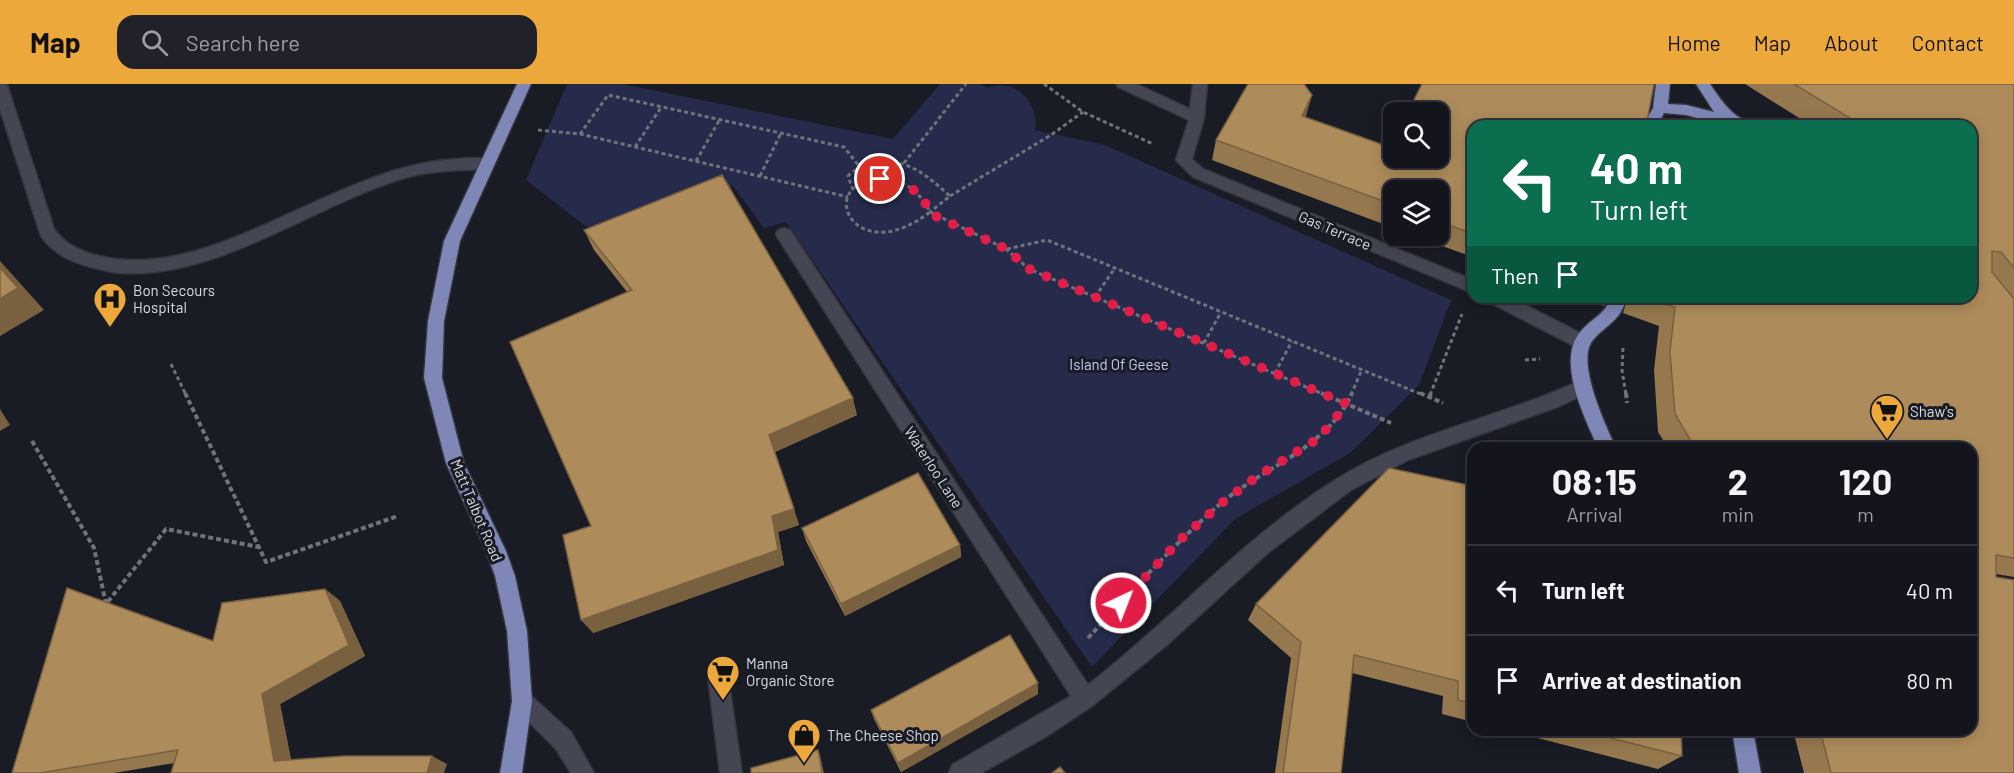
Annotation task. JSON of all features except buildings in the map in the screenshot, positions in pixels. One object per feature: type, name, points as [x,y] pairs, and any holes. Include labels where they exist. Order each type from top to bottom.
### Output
[{"type":"main road","name":"Matt Talbot Road","points":[[511,773],[522,701],[518,631],[505,576],[496,551],[455,463],[432,378],[436,321],[452,241],[524,84]]},
{"type":"main road","points":[[1652,120],[1660,108],[1663,84]]},
{"type":"main road","points":[[1703,84],[1718,108],[1735,120]]},
{"type":"main road","points":[[1660,108],[1686,110],[1723,120]]},
{"type":"main road","points":[[1605,442],[1583,387],[1580,356],[1582,342],[1623,308]]},
{"type":"main road","points":[[1743,736],[1750,773]]},
{"type":"street","points":[[1123,84],[1197,118],[1200,84]]},
{"type":"street","points":[[0,85],[48,233],[70,253],[102,266],[130,268],[175,262],[216,249],[401,173],[444,166],[487,164]]},
{"type":"street","name":"Gas Terrace","points":[[1197,118],[1184,160],[1198,173],[1467,285]]},
{"type":"street","name":"Waterloo Lane","points":[[783,234],[1084,699]]},
{"type":"street","points":[[1506,303],[1582,342]]},
{"type":"street","points":[[960,773],[1084,699],[1137,657],[1266,540],[1343,485],[1376,467],[1451,435],[1520,415],[1583,387]]},
{"type":"street","points":[[718,677],[731,773]]},
{"type":"street","points":[[522,701],[563,740],[583,773]]},
{"type":"path","points":[[904,163],[966,84]]},
{"type":"path","points":[[1044,84],[1083,112],[1161,149]]},
{"type":"path","points":[[580,134],[608,95],[844,147],[859,166]]},
{"type":"path","points":[[635,147],[662,106]]},
{"type":"path","points":[[1083,112],[1067,126],[967,183],[931,214],[908,228],[894,232],[868,233],[848,221],[845,202],[853,190],[868,181],[880,179],[902,182],[921,197],[931,214],[1006,249],[1029,269],[1393,425]]},
{"type":"path","points":[[696,161],[720,119]]},
{"type":"path","points":[[539,130],[580,134],[848,197]]},
{"type":"path","points":[[760,176],[782,133]]},
{"type":"path","points":[[853,190],[848,176],[859,166],[889,161],[904,163],[921,171],[950,196]]},
{"type":"path","points":[[1006,249],[1047,240],[1449,406]]},
{"type":"path","points":[[1095,297],[1114,268]]},
{"type":"path","points":[[1623,308],[1622,370],[1628,405]]},
{"type":"path","points":[[1204,343],[1221,312]]},
{"type":"path","points":[[1429,398],[1462,314],[1471,317]]},
{"type":"path","points":[[1275,373],[1292,341]]},
{"type":"path","points":[[171,364],[266,561],[398,516]]},
{"type":"path","points":[[1062,664],[1181,539],[1255,478],[1319,438],[1347,404],[1362,369]]},
{"type":"path","points":[[32,441],[94,548],[106,604],[166,529],[259,547]]},
{"type":"green space","name":"Island Of Geese","points":[[567,84],[622,84],[893,139],[940,84],[981,84],[987,88],[999,85],[1009,86],[1023,94],[1028,100],[1035,115],[1035,130],[1105,145],[1451,300],[1419,385],[1350,453],[1235,519],[1092,667],[786,222],[764,228],[733,186],[588,228],[526,180]]},
{"type":"place","name":"Bon Secours Hospital","points":[[110,328]]},
{"type":"place","name":"Shaw's","points":[[1887,440]]},
{"type":"place","name":"Manna Organic Store","points":[[723,701]]},
{"type":"place","name":"The Cheese Shop","points":[[804,764]]},
{"type":"route","points":[[880,179],[891,179],[911,187],[925,201],[931,214],[1006,249],[1029,269],[1347,404],[1319,438],[1255,478],[1223,502],[1181,539],[1121,603]]}]
